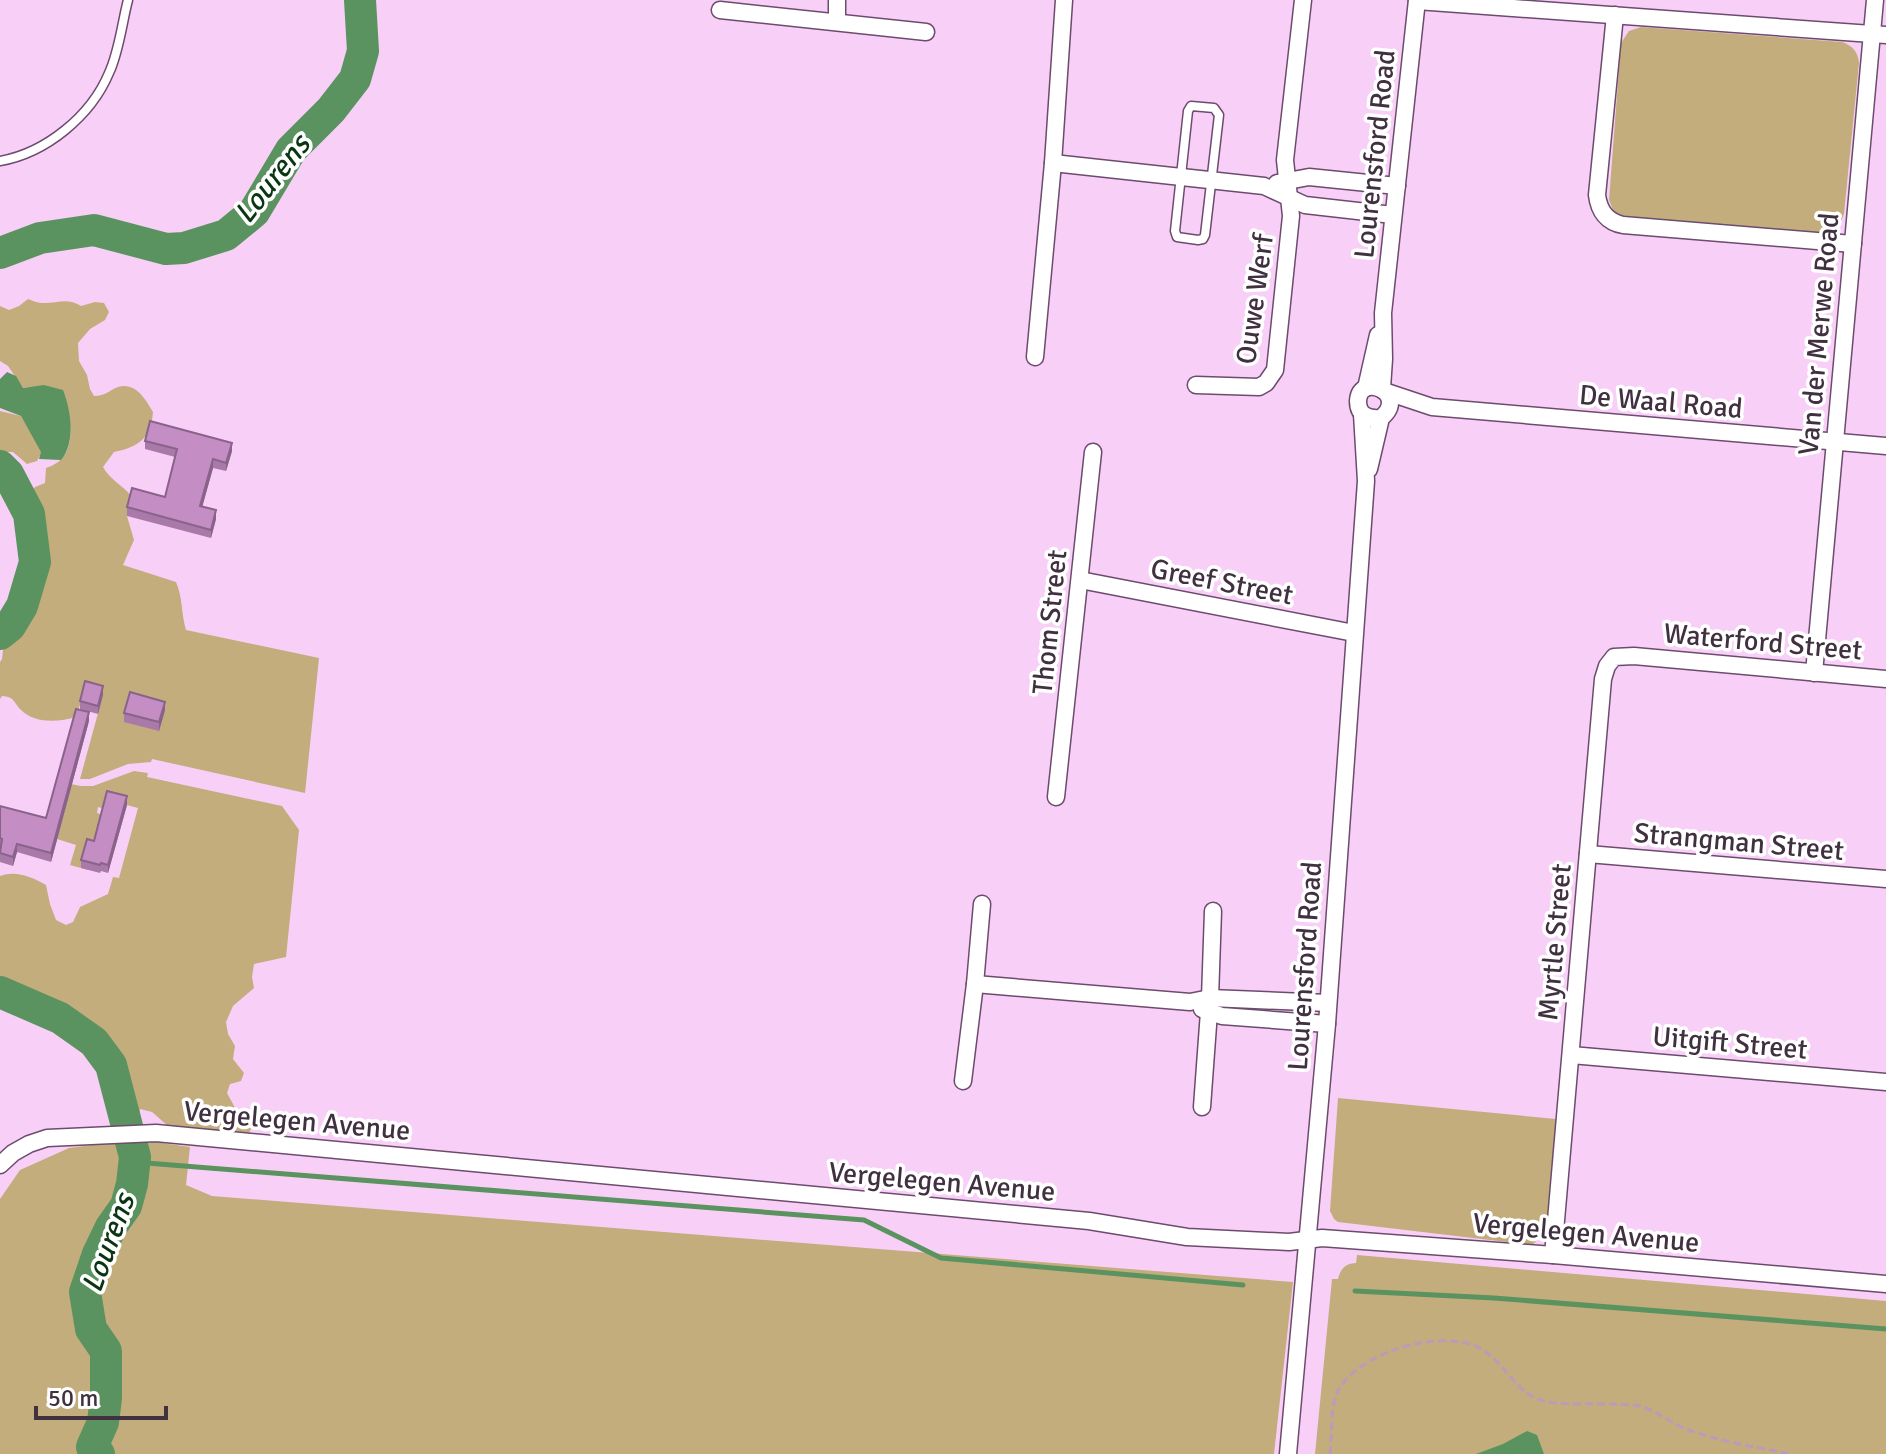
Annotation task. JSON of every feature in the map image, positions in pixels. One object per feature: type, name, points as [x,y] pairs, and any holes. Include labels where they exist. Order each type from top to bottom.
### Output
[{"type":"street","points":[[837,0],[837,22]]},
{"type":"street","points":[[1035,357],[1064,0]]},
{"type":"street","points":[[1287,189],[1285,160],[1303,0]]},
{"type":"street","points":[[1417,0],[1879,35]]},
{"type":"street","name":"Lourensford Road","points":[[1378,389],[1383,313],[1417,0]]},
{"type":"street","name":"Van der Merwe Road","points":[[1814,673],[1853,244],[1879,35],[1875,0]]},
{"type":"street","points":[[720,10],[926,32]]},
{"type":"street","points":[[1615,15],[1597,195],[1601,210],[1610,221],[1623,225],[1853,244]]},
{"type":"street","name":"Ouwe Werf","points":[[1053,163],[1287,189],[1305,205],[1393,215]]},
{"type":"street","name":"Ouwe Werf","points":[[1287,189],[1309,177],[1397,186]]},
{"type":"street","name":"Ouwe Werf","points":[[1196,385],[1259,387],[1275,370],[1291,216],[1287,189]]},
{"type":"street","points":[[1378,389],[1390,403],[1384,415],[1371,419],[1362,414],[1358,405],[1359,396],[1378,389]]},
{"type":"street","name":"De Waal Road","points":[[1378,389],[1432,407],[1886,446]]},
{"type":"street","name":"De Waal Road","points":[[1384,415],[1432,407]]},
{"type":"street","name":"Lourensford Road","points":[[1288,1454],[1327,1024],[1366,481],[1362,414]]},
{"type":"street","name":"Lourensford Road","points":[[1366,481],[1384,415]]},
{"type":"street","name":"Thom Street","points":[[1056,797],[1093,452]]},
{"type":"street","name":"Greef Street","points":[[1080,580],[1354,633]]},
{"type":"street","name":"Waterford Street","points":[[1634,656],[1886,679]]},
{"type":"street","name":"Myrtle Street","points":[[1553,1255],[1603,679],[1614,657],[1634,656]]},
{"type":"street","name":"Strangman Street","points":[[1588,854],[1886,879]]},
{"type":"street","points":[[963,1081],[982,904]]},
{"type":"street","points":[[1202,1107],[1213,911]]},
{"type":"street","points":[[975,984],[1190,1002],[1251,1019],[1327,1024]]},
{"type":"street","points":[[1209,1005],[1328,1003]]},
{"type":"street","name":"Uitgift Street","points":[[1571,1055],[1886,1082]]},
{"type":"street","name":"Vergelegen Avenue","points":[[0,1165],[6,1150],[47,1138],[156,1133],[1074,1219],[1187,1237],[1289,1242],[1322,1238],[1886,1284]]},
{"type":"lane","points":[[0,161],[18,157],[46,143],[72,124],[90,105],[110,72],[128,0]]},
{"type":"lane","points":[[1193,106],[1214,108],[1219,115],[1212,179],[1203,239],[1179,238],[1176,235],[1180,175],[1188,111],[1193,106]]},
{"type":"path","points":[[1330,1454],[1337,1393],[1353,1373],[1367,1362],[1400,1346],[1434,1341],[1467,1342],[1482,1349],[1522,1391],[1546,1402],[1638,1405],[1689,1430],[1790,1454]]},
{"type":"shaded area","points":[[1641,27],[1842,42],[1852,48],[1859,63],[1844,214],[1839,226],[1827,233],[1629,218],[1614,212],[1609,200],[1621,43],[1629,31]]},
{"type":"shaded area","points":[[28,299],[41,303],[71,302],[81,306],[104,303],[109,312],[105,320],[90,329],[78,343],[79,361],[90,389],[94,396],[118,387],[130,387],[139,393],[153,412],[150,429],[142,440],[114,452],[103,467],[132,497],[127,516],[134,540],[123,565],[176,582],[186,630],[319,658],[305,793],[152,759],[151,762],[128,764],[90,779],[80,779],[103,695],[85,690],[76,717],[55,721],[33,718],[12,699],[2,696],[0,699],[3,650],[30,601],[40,559],[41,533],[28,495],[35,487],[45,483],[46,468],[64,456],[70,438],[65,396],[31,387],[23,388],[8,366],[0,361],[0,306],[9,310]]},
{"type":"shaded area","points":[[7,372],[16,376],[23,388],[44,385],[63,390],[71,426],[69,445],[61,460],[39,459],[41,452],[21,416],[0,408],[0,379]]},
{"type":"shaded area","points":[[0,411],[21,416],[42,452],[37,461],[27,464],[13,452],[0,452]]},
{"type":"shaded area","points":[[134,771],[148,773],[147,777],[282,806],[299,830],[286,957],[254,964],[254,988],[233,1006],[226,1022],[235,1046],[233,1059],[244,1073],[241,1081],[230,1084],[227,1093],[240,1117],[250,1123],[248,1135],[204,1129],[180,1130],[168,1126],[152,1112],[140,1109],[135,1123],[127,1116],[117,1066],[102,1042],[52,1000],[0,980],[0,876],[18,874],[46,885],[56,920],[66,925],[73,922],[80,907],[108,894],[113,877],[119,878],[138,808],[108,800],[105,809],[98,807],[97,813],[103,815],[88,870],[70,865],[76,845],[57,839],[61,782],[93,786]]},
{"type":"shaded area","points":[[1338,1098],[1556,1119],[1546,1229],[1532,1245],[1338,1222],[1330,1211]]},
{"type":"shaded area","points":[[155,1142],[190,1147],[186,1185],[212,1196],[1293,1282],[1274,1454],[0,1454],[0,1199],[20,1170],[69,1148]]},
{"type":"shaded area","points":[[1357,1255],[1886,1301],[1886,1454],[1315,1454],[1332,1279],[1338,1279],[1344,1268],[1356,1263]]},
{"type":"shaded area","points":[[1527,1431],[1537,1435],[1544,1454],[1476,1454],[1503,1444]]},
{"type":"building","points":[[150,421],[232,443],[226,463],[213,459],[200,506],[216,510],[211,530],[127,507],[132,488],[165,497],[177,449],[145,441]]},
{"type":"building","points":[[85,681],[103,686],[98,706],[80,701]]},
{"type":"building","points":[[130,692],[165,702],[159,722],[124,713]]},
{"type":"building","points":[[76,709],[89,712],[51,853],[17,844],[13,857],[0,853],[0,806],[46,818]]},
{"type":"building","points":[[107,791],[127,796],[108,865],[100,865],[81,860],[87,839],[94,841]]},
{"type":"waterway","name":"Lourens","points":[[0,253],[40,238],[94,230],[166,249],[184,248],[226,235],[254,212],[291,150],[331,110],[355,79],[363,51],[360,0]]},
{"type":"waterway","name":"Lourens","points":[[0,466],[8,474],[29,514],[35,562],[22,606],[10,626],[0,634]]},
{"type":"waterway","name":"Lourens","points":[[0,992],[60,1018],[94,1042],[111,1065],[135,1157],[126,1206],[98,1254],[85,1292],[91,1329],[106,1351],[103,1422],[92,1447],[99,1454]]},
{"type":"waterway","points":[[134,1162],[864,1220],[941,1258],[1243,1285]]},
{"type":"waterway","points":[[1355,1291],[1494,1298],[1886,1329]]}]
